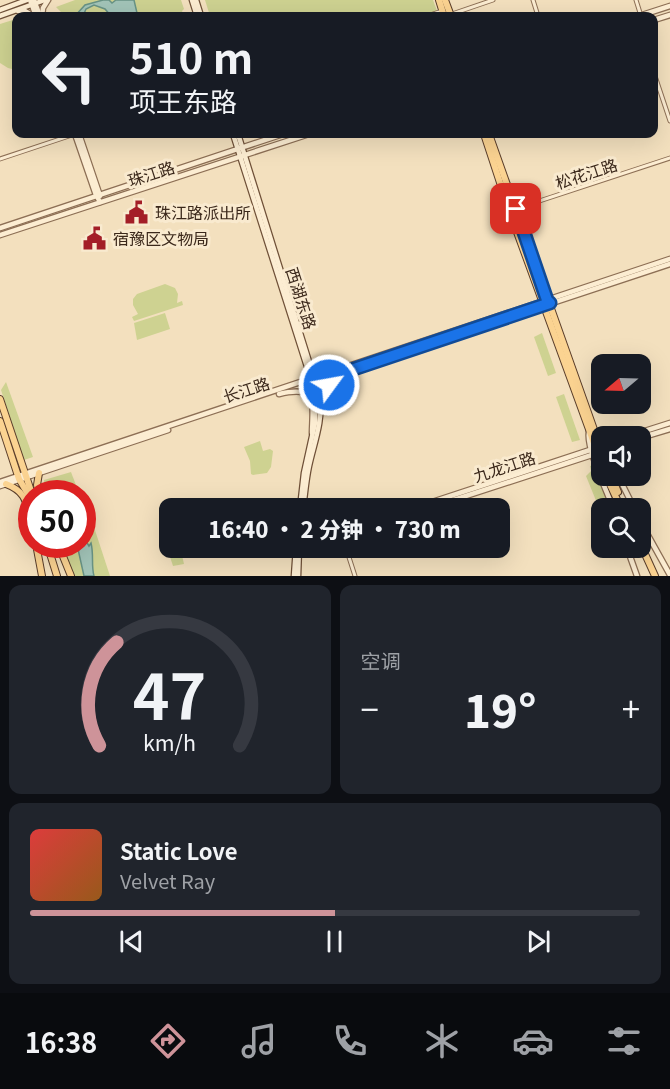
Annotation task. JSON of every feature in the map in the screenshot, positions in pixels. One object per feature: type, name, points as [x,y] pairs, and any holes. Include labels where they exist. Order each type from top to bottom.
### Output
[{"type":"main road","points":[[486,138],[591,429]]},
{"type":"main road","points":[[490,138],[513,211]]},
{"type":"main road","points":[[0,399],[23,480]]},
{"type":"main road","points":[[0,421],[24,480]]},
{"type":"main road","points":[[38,480],[39,473]]},
{"type":"main road","points":[[2,484],[18,489]]},
{"type":"main road","points":[[39,558],[42,576]]},
{"type":"main road","points":[[49,558],[55,576]]},
{"type":"main road","points":[[64,558],[71,576]]},
{"type":"main road","points":[[644,558],[653,576]]},
{"type":"main road","points":[[646,558],[653,576]]},
{"type":"street","points":[[12,6],[20,0]]},
{"type":"street","points":[[0,10],[47,0]]},
{"type":"street","points":[[456,12],[493,0]]},
{"type":"street","points":[[6,14],[32,2]]},
{"type":"street","points":[[652,12],[670,6]]},
{"type":"street","points":[[14,12],[21,10],[28,12]]},
{"type":"street","points":[[0,16],[12,12]]},
{"type":"street","points":[[658,85],[670,121]]},
{"type":"street","points":[[0,159],[65,138]]},
{"type":"street","points":[[78,138],[100,202]]},
{"type":"street","name":"西湖东路","points":[[237,138],[321,404],[317,437],[304,498]]},
{"type":"street","name":"珠江路","points":[[0,228],[271,138]]},
{"type":"street","name":"珠江路","points":[[0,235],[296,138]]},
{"type":"street","name":"松花江路","points":[[513,211],[669,161]]},
{"type":"street","points":[[88,165],[101,186],[109,189],[119,188]]},
{"type":"street","points":[[81,200],[88,195],[90,188],[88,165]]},
{"type":"street","name":"长江路","points":[[22,476],[39,473],[279,394],[314,380],[348,371],[670,259]]},
{"type":"street","name":"长江路","points":[[2,484],[546,302],[670,264]]},
{"type":"street","points":[[317,437],[329,385],[335,378],[348,371]]},
{"type":"street","name":"西湖东路","points":[[303,498],[304,472],[317,407],[314,380]]},
{"type":"street","points":[[279,394],[299,390],[310,398],[313,407],[311,444]]},
{"type":"street","points":[[651,429],[670,423]]},
{"type":"street","points":[[651,435],[670,429]]},
{"type":"street","name":"九龙江路","points":[[446,498],[591,452]]},
{"type":"street","name":"九龙江路","points":[[458,498],[591,452]]},
{"type":"street","points":[[22,480],[22,476],[32,480]]},
{"type":"street","points":[[651,541],[670,575]]},
{"type":"street","points":[[296,576],[297,558]]},
{"type":"street","points":[[349,558],[355,576]]},
{"type":"street","points":[[631,558],[637,576]]},
{"type":"green space","points":[[75,0],[181,0],[184,9],[182,12],[61,12],[56,7]]},
{"type":"green space","points":[[205,0],[433,0],[437,11],[434,12],[209,12]]},
{"type":"green space","points":[[12,20],[12,69],[0,63],[0,24]]},
{"type":"green space","points":[[165,284],[175,288],[178,294],[177,303],[182,301],[183,305],[134,321],[132,317],[138,314],[133,305],[133,299],[137,294]]},
{"type":"green space","points":[[165,313],[170,329],[137,340],[134,323]]},
{"type":"green space","points":[[542,333],[556,373],[548,376],[534,337]]},
{"type":"green space","points":[[6,382],[33,457],[24,460],[1,390]]},
{"type":"green space","points":[[564,394],[580,440],[572,442],[556,397]]},
{"type":"green space","points":[[260,441],[263,451],[270,449],[273,451],[271,467],[267,473],[253,475],[244,447]]},
{"type":"green space","points":[[591,471],[591,486],[601,486],[606,498],[595,498],[586,476]]},
{"type":"green space","points":[[71,472],[74,480],[44,480]]},
{"type":"green space","points":[[96,533],[110,576],[73,576],[65,558],[96,558]]},
{"type":"green space","points":[[170,558],[183,558],[184,564],[173,566]]},
{"type":"water","points":[[103,0],[109,0],[112,3],[116,0],[134,0],[137,12],[108,12],[94,5],[85,12],[79,12],[85,5]]},
{"type":"water","points":[[80,558],[92,558],[94,576],[84,576]]},
{"type":"place","name":"珠江路派出所","points":[[137,212]]},
{"type":"place","name":"宿豫区文物局","points":[[95,238]]},
{"type":"route","points":[[329,385],[335,378],[348,371],[550,303],[547,300],[516,209]]}]
